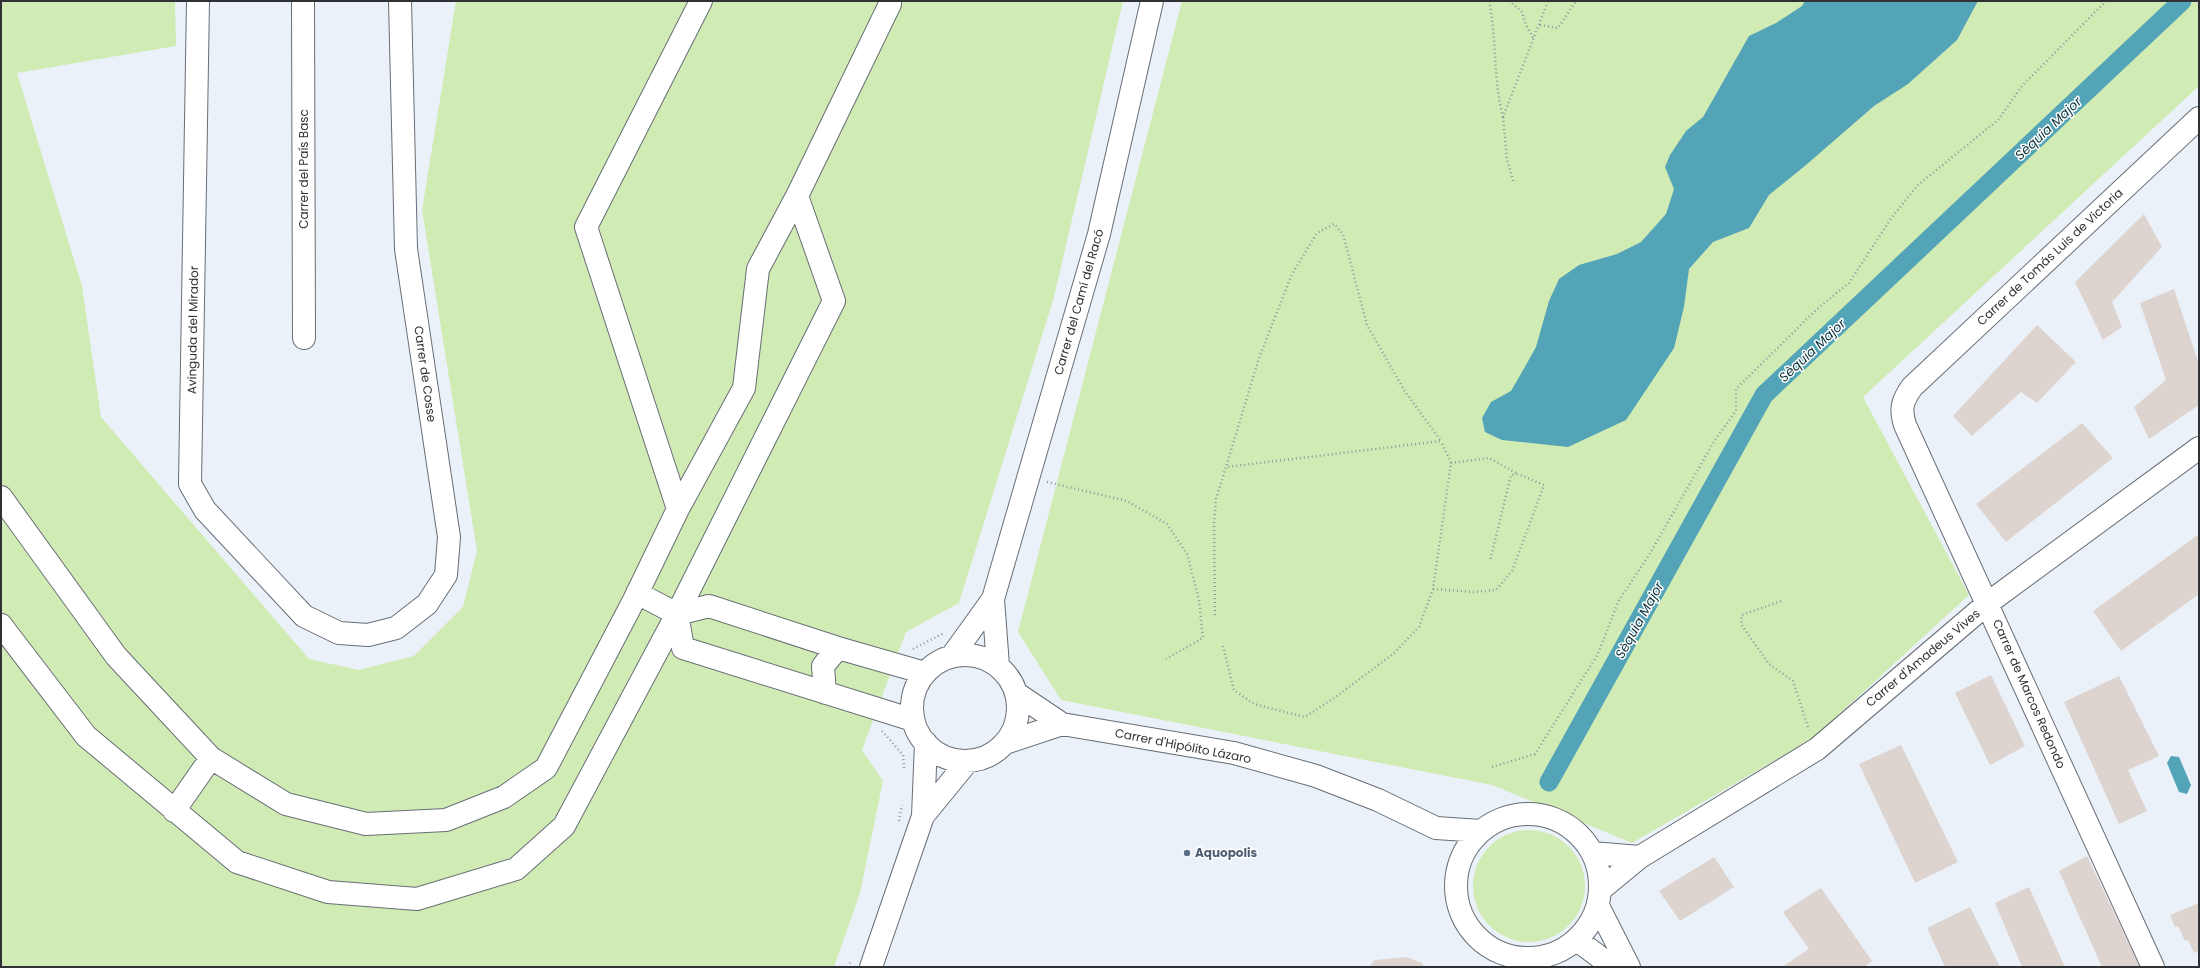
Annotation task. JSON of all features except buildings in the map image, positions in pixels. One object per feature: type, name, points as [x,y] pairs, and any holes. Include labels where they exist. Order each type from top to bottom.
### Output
[{"type":"street","name":"Avinguda del Mirador","points":[[198,1],[190,484],[205,510],[304,616]]},
{"type":"street","name":"Carrer del País Basc","points":[[303,1],[304,338]]},
{"type":"street","name":"Carrer de Cosse","points":[[304,616],[339,633],[368,635],[396,628],[427,604],[446,575],[449,537],[406,249],[400,1]]},
{"type":"street","points":[[678,510],[586,227],[701,1]]},
{"type":"street","points":[[1,497],[116,656],[211,758],[286,804],[366,824],[446,820],[504,796],[546,768],[637,593],[678,510],[744,388],[758,269],[796,196],[890,4],[890,1]]},
{"type":"street","name":"Carrer del Camí del Racó","points":[[952,656],[993,599],[1099,234],[1152,1]]},
{"type":"street","name":"Carrer de Tomás Luis de Victoria","points":[[1904,399],[1912,387],[2199,118]]},
{"type":"street","points":[[1,625],[86,736],[174,811],[237,862],[328,892],[417,899],[516,869],[564,826],[677,614],[834,301],[796,196]]},
{"type":"street","name":"Carrer de Marcos Redondo","points":[[1904,399],[1901,410],[1905,425],[1988,603],[2153,967]]},
{"type":"street","name":"Carrer d'Amadeus Vives","points":[[1599,898],[1640,857],[1817,749],[1988,603],[2199,448]]},
{"type":"street","points":[[637,593],[677,614],[709,606],[838,648],[925,673]]},
{"type":"street","name":"Carrer del Camí del Racó","points":[[993,599],[998,666]]},
{"type":"street","points":[[677,614],[683,648],[913,720]]},
{"type":"street","points":[[825,693],[823,666],[838,648]]},
{"type":"street","points":[[952,656],[976,656],[998,666],[1006,674],[1016,693],[1018,706],[1017,720],[1012,732],[1004,743],[988,755],[968,760],[944,757],[926,743],[913,720],[912,710],[915,690],[925,673],[932,666],[952,656]]},
{"type":"street","name":"Carrer d'Hipólito Lázaro","points":[[1016,693],[1062,724],[1234,753],[1316,776],[1378,800],[1436,828],[1481,831]]},
{"type":"street","name":"Carrer d'Hipólito Lázaro","points":[[1004,743],[1062,724]]},
{"type":"street","points":[[871,967],[923,816],[926,743]]},
{"type":"street","points":[[174,811],[211,758]]},
{"type":"street","points":[[923,816],[968,760]]},
{"type":"street","points":[[1599,898],[1593,918],[1577,940],[1561,951],[1543,957],[1524,958],[1506,955],[1488,946],[1474,934],[1463,918],[1457,900],[1456,881],[1460,862],[1468,845],[1481,831],[1494,822],[1509,816],[1542,815],[1557,820],[1571,828],[1583,839],[1592,853],[1597,865],[1599,898],[1629,967]]},
{"type":"street","name":"Carrer d'Hipólito Lázaro","points":[[1436,828],[1460,862]]},
{"type":"street","points":[[1592,853],[1640,857]]},
{"type":"street","points":[[1577,940],[1613,967]]},
{"type":"path","points":[[1489,1],[1494,32],[1497,92],[1503,117],[1507,159],[1514,184]]},
{"type":"path","points":[[1509,1],[1522,12],[1526,25],[1535,39]]},
{"type":"path","points":[[1503,117],[1535,39],[1548,1]]},
{"type":"path","points":[[1540,25],[1558,28],[1576,1]]},
{"type":"path","points":[[1492,767],[1535,754],[1598,654],[1618,602],[1649,555],[1715,440],[1736,411],[1736,389],[1817,308],[1849,283],[1892,218],[1918,186],[1998,120],[2022,86],[2106,1]]},
{"type":"path","points":[[1215,615],[1214,523],[1216,499],[1259,358],[1292,274],[1317,233],[1334,224],[1343,234],[1367,325],[1404,390],[1441,442],[1451,463],[1433,588],[1420,626],[1393,654],[1337,696],[1305,717],[1254,704],[1234,690],[1223,646]]},
{"type":"path","points":[[1226,467],[1441,442]]},
{"type":"path","points":[[1433,588],[1473,592],[1496,590],[1512,571],[1544,485],[1518,474],[1489,458],[1451,463]]},
{"type":"path","points":[[1490,561],[1511,475],[1518,474]]},
{"type":"path","points":[[1028,478],[1127,501],[1167,524],[1187,554],[1199,600],[1203,638],[1166,659]]},
{"type":"path","points":[[1781,601],[1742,615],[1742,624],[1769,664],[1793,681],[1817,749]]},
{"type":"path","points":[[906,653],[946,632]]},
{"type":"path","points":[[880,730],[903,755],[904,770]]},
{"type":"path","points":[[898,822],[904,799]]},
{"type":"path","points":[[848,967],[853,955]]},
{"type":"green space","points":[[1,1],[175,1],[176,46],[17,73],[82,286],[101,417],[309,659],[359,670],[414,656],[463,607],[477,551],[422,210],[456,1],[1123,1],[1054,297],[959,603],[906,632],[862,750],[883,781],[860,893],[834,967],[1,967]]},
{"type":"green space","points":[[1182,1],[2199,1],[2199,86],[1863,397],[1969,595],[1812,739],[1632,843],[1492,785],[1061,700],[1018,632]]},
{"type":"green space","points":[[1529,830],[1540,831],[1550,835],[1560,840],[1568,847],[1575,855],[1580,865],[1584,875],[1584,897],[1580,907],[1575,917],[1568,925],[1560,932],[1550,937],[1540,941],[1529,942],[1518,941],[1508,937],[1498,932],[1490,925],[1483,917],[1478,907],[1474,897],[1473,886],[1474,875],[1478,865],[1483,855],[1490,847],[1498,840],[1508,835],[1518,831]]},
{"type":"water","points":[[1805,1],[1978,1],[1957,40],[1908,84],[1874,106],[1769,195],[1749,228],[1713,242],[1689,269],[1684,307],[1674,348],[1626,420],[1568,447],[1502,440],[1485,432],[1482,418],[1491,402],[1511,391],[1536,347],[1549,301],[1559,279],[1579,265],[1617,254],[1641,242],[1666,214],[1674,189],[1665,167],[1670,155],[1686,131],[1703,117],[1749,36],[1776,23],[1802,6]]},
{"type":"water","points":[[2171,756],[2179,757],[2191,785],[2187,794],[2179,792],[2167,763]]},
{"type":"waterway","name":"Sèquia Major","points":[[1549,782],[1764,395],[2182,1]]},
{"type":"place","name":"Aquopolis","points":[[1187,853]]}]
